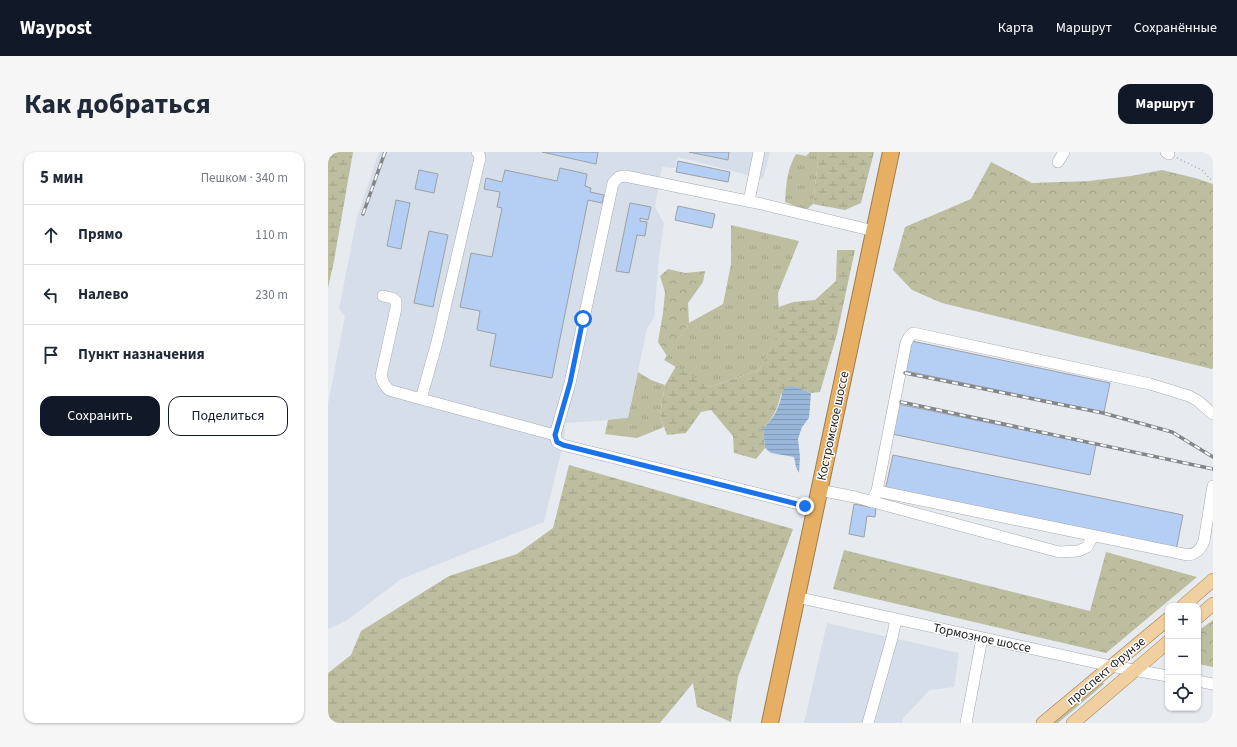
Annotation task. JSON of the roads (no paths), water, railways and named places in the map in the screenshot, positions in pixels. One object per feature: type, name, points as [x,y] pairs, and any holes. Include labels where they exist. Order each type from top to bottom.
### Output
[{"type":"highway","name":"Костромское шоссе","points":[[770,723],[891,152]]},
{"type":"main road","points":[[1186,603],[1213,580]]},
{"type":"main road","points":[[1201,614],[1213,604]]},
{"type":"main road","name":"проспект Фрунзе","points":[[1043,723],[1165,621]]},
{"type":"main road","name":"проспект Фрунзе","points":[[1073,723],[1133,670],[1165,644]]},
{"type":"street","points":[[421,399],[437,342],[480,158],[480,154],[477,152]]},
{"type":"street","points":[[749,201],[759,152]]},
{"type":"street","points":[[1058,162],[1064,152]]},
{"type":"street","points":[[815,508],[563,445],[557,442],[555,435],[570,383],[613,183],[619,177],[625,176],[749,201],[874,231]]},
{"type":"street","points":[[383,296],[392,298],[396,301],[396,308],[381,376],[384,384],[389,390],[555,435]]},
{"type":"street","points":[[871,502],[877,491],[906,343],[908,337],[913,333],[1150,384],[1189,396],[1198,401],[1213,414]]},
{"type":"street","points":[[877,491],[1188,555],[1193,554],[1202,547],[1213,486]]},
{"type":"street","points":[[819,490],[855,497],[1059,552],[1078,551],[1087,548],[1094,536]]},
{"type":"street","name":"Тормозное шоссе","points":[[796,597],[1111,666],[1165,675]]},
{"type":"street","points":[[868,723],[896,619]]},
{"type":"street","points":[[966,723],[982,638]]},
{"type":"street","points":[[1201,682],[1213,684]]},
{"type":"water","points":[[794,386],[811,393],[809,418],[802,427],[798,439],[800,457],[799,473],[794,457],[771,453],[765,448],[763,429],[772,419],[779,405],[784,388]]},
{"type":"railway","points":[[363,214],[385,152]]},
{"type":"railway","points":[[905,373],[1103,413],[1172,432],[1213,457]]},
{"type":"railway","points":[[901,402],[1213,469]]}]
